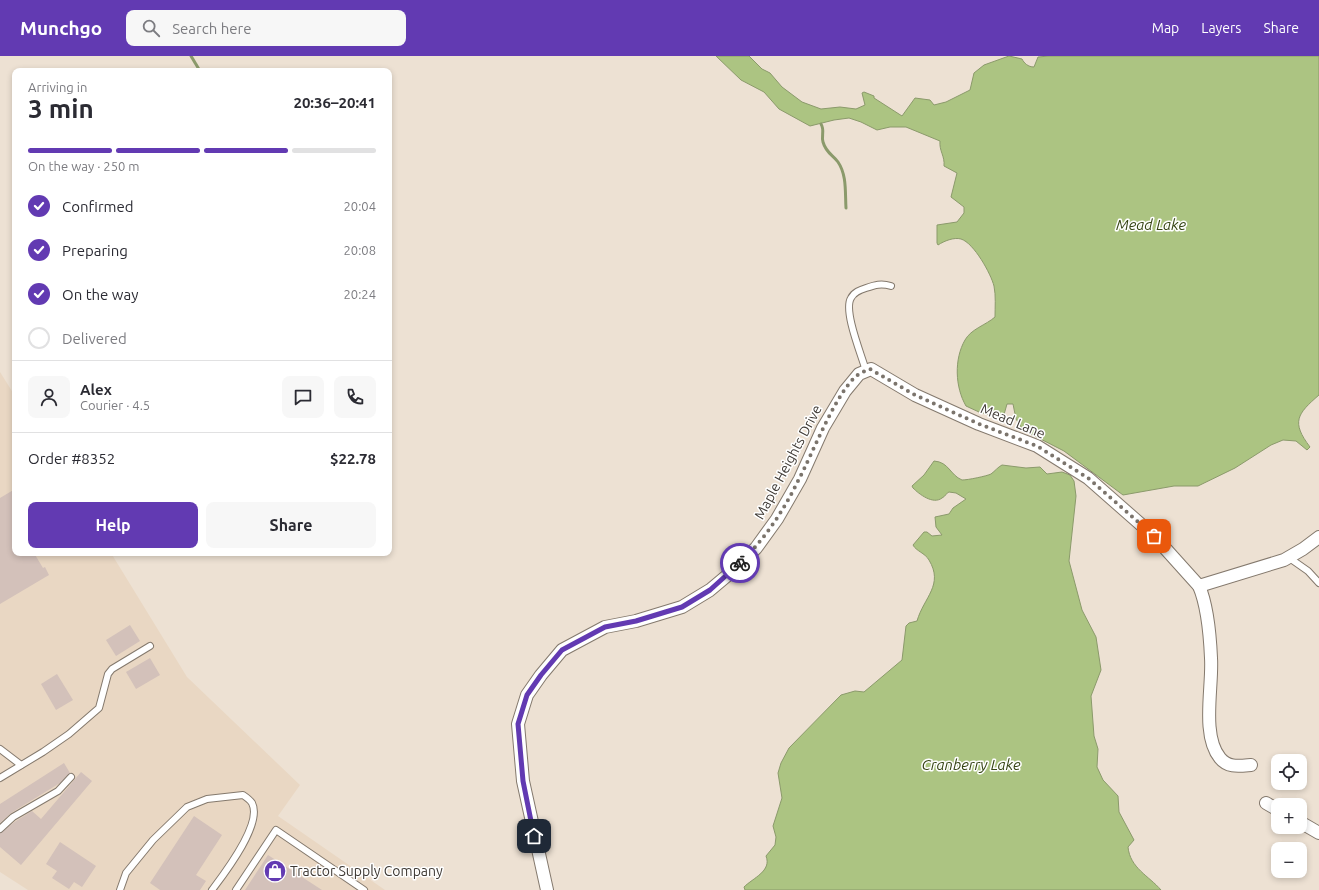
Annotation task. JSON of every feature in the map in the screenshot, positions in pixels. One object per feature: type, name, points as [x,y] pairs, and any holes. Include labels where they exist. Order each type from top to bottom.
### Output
[{"type":"street","name":"Mead Lane","points":[[866,371],[870,369],[915,395],[979,424],[1037,446],[1088,478],[1154,536],[1199,586]]},
{"type":"street","name":"Maple Heights Drive","points":[[547,890],[523,781],[518,724],[527,695],[541,675],[562,650],[605,627],[636,621],[682,607],[710,590],[735,569],[756,548],[777,519],[800,479],[823,428],[845,391],[859,374],[866,371]]},
{"type":"street","points":[[1250,765],[1236,767],[1228,764],[1220,758],[1215,750],[1209,723],[1211,659],[1204,597],[1199,586],[1288,557],[1319,537]]},
{"type":"street","points":[[1266,803],[1271,806]]},
{"type":"street","points":[[1307,826],[1319,833]]},
{"type":"lane","points":[[866,371],[849,313],[850,299],[858,291],[869,287],[882,283],[890,286]]},
{"type":"lane","points":[[1288,557],[1308,571],[1319,583]]},
{"type":"lane","points":[[0,778],[69,734],[99,708],[108,674],[112,669],[150,646]]},
{"type":"lane","points":[[0,749],[21,765]]},
{"type":"lane","points":[[0,829],[13,817],[58,791],[70,777]]},
{"type":"lane","points":[[120,890],[126,872],[153,840],[187,807],[207,799],[243,795],[252,804],[254,813],[249,831],[241,850],[212,890]]},
{"type":"lane","points":[[236,890],[276,830],[364,890]]},
{"type":"shaded area","points":[[0,372],[12,391],[12,556],[113,556],[187,677],[300,785],[278,816],[385,890],[28,890],[0,872]]},
{"type":"water","name":"Mead Lake","points":[[716,56],[749,56],[762,69],[770,73],[782,87],[802,102],[821,109],[840,107],[856,109],[865,105],[862,93],[864,92],[874,96],[874,98],[902,116],[915,98],[930,100],[934,105],[946,102],[970,90],[974,73],[984,65],[1009,56],[1022,59],[1026,64],[1034,67],[1038,57],[1049,56],[1319,56],[1319,395],[1301,413],[1299,419],[1300,431],[1310,447],[1307,450],[1296,441],[1283,440],[1271,445],[1235,468],[1198,486],[1174,486],[1123,495],[1064,451],[1023,430],[1016,419],[1013,404],[1007,404],[1003,418],[979,412],[966,406],[962,398],[957,373],[961,348],[971,333],[995,317],[995,294],[994,286],[986,267],[971,246],[961,239],[952,239],[938,245],[937,243],[937,225],[957,222],[964,213],[964,207],[951,197],[957,173],[944,166],[940,141],[906,127],[890,127],[877,130],[849,118],[810,126],[779,109],[764,92],[741,80]]},
{"type":"water","name":"Cranberry Lake","points":[[934,461],[946,466],[962,480],[989,475],[1002,465],[1026,468],[1040,467],[1047,474],[1062,472],[1070,475],[1074,481],[1076,496],[1069,561],[1082,610],[1096,637],[1101,670],[1091,696],[1094,736],[1098,749],[1097,767],[1103,780],[1118,796],[1119,812],[1134,840],[1128,847],[1132,861],[1161,890],[745,890],[744,887],[764,870],[767,861],[766,856],[775,845],[776,837],[773,826],[782,798],[778,773],[781,763],[789,748],[841,695],[855,691],[864,692],[902,660],[906,626],[909,623],[917,621],[934,584],[933,569],[929,560],[913,545],[924,532],[927,532],[932,536],[942,535],[936,527],[935,517],[949,514],[953,508],[966,499],[956,493],[949,492],[938,500],[930,499],[922,496],[913,488],[912,486],[924,475]]},
{"type":"building","points":[[12,491],[12,556],[36,556],[43,568],[45,567],[49,575],[0,604],[0,498]]},
{"type":"building","points":[[130,625],[140,641],[116,656],[106,640]]},
{"type":"building","points":[[150,658],[160,675],[136,689],[126,672]]},
{"type":"building","points":[[57,674],[73,700],[56,710],[41,684]]},
{"type":"building","points":[[64,763],[70,773],[60,783],[11,813],[0,823],[0,804]]},
{"type":"building","points":[[81,772],[92,781],[21,865],[0,847],[0,833],[32,811],[41,819]]},
{"type":"building","points":[[194,816],[222,835],[196,875],[206,881],[200,890],[160,890],[150,883]]},
{"type":"building","points":[[60,842],[96,866],[82,887],[74,882],[69,889],[52,878],[57,871],[46,864]]},
{"type":"building","name":"Tractor Supply Company","points":[[268,855],[322,890],[245,890]]},
{"type":"waterway","points":[[191,56],[198,68]]},
{"type":"waterway","points":[[821,124],[823,128],[824,146],[838,162],[843,173],[846,208]]},
{"type":"way so far","points":[[740,563],[756,548],[777,519],[800,479],[823,428],[848,386],[859,374],[870,369],[915,395],[979,424],[1037,446],[1088,478],[1154,536]]},
{"type":"place","name":"Tractor Supply Company","points":[[275,871]]},
{"type":"route","points":[[534,836],[523,781],[518,724],[527,695],[541,675],[562,650],[605,627],[636,621],[682,607],[710,590],[740,563]]}]
